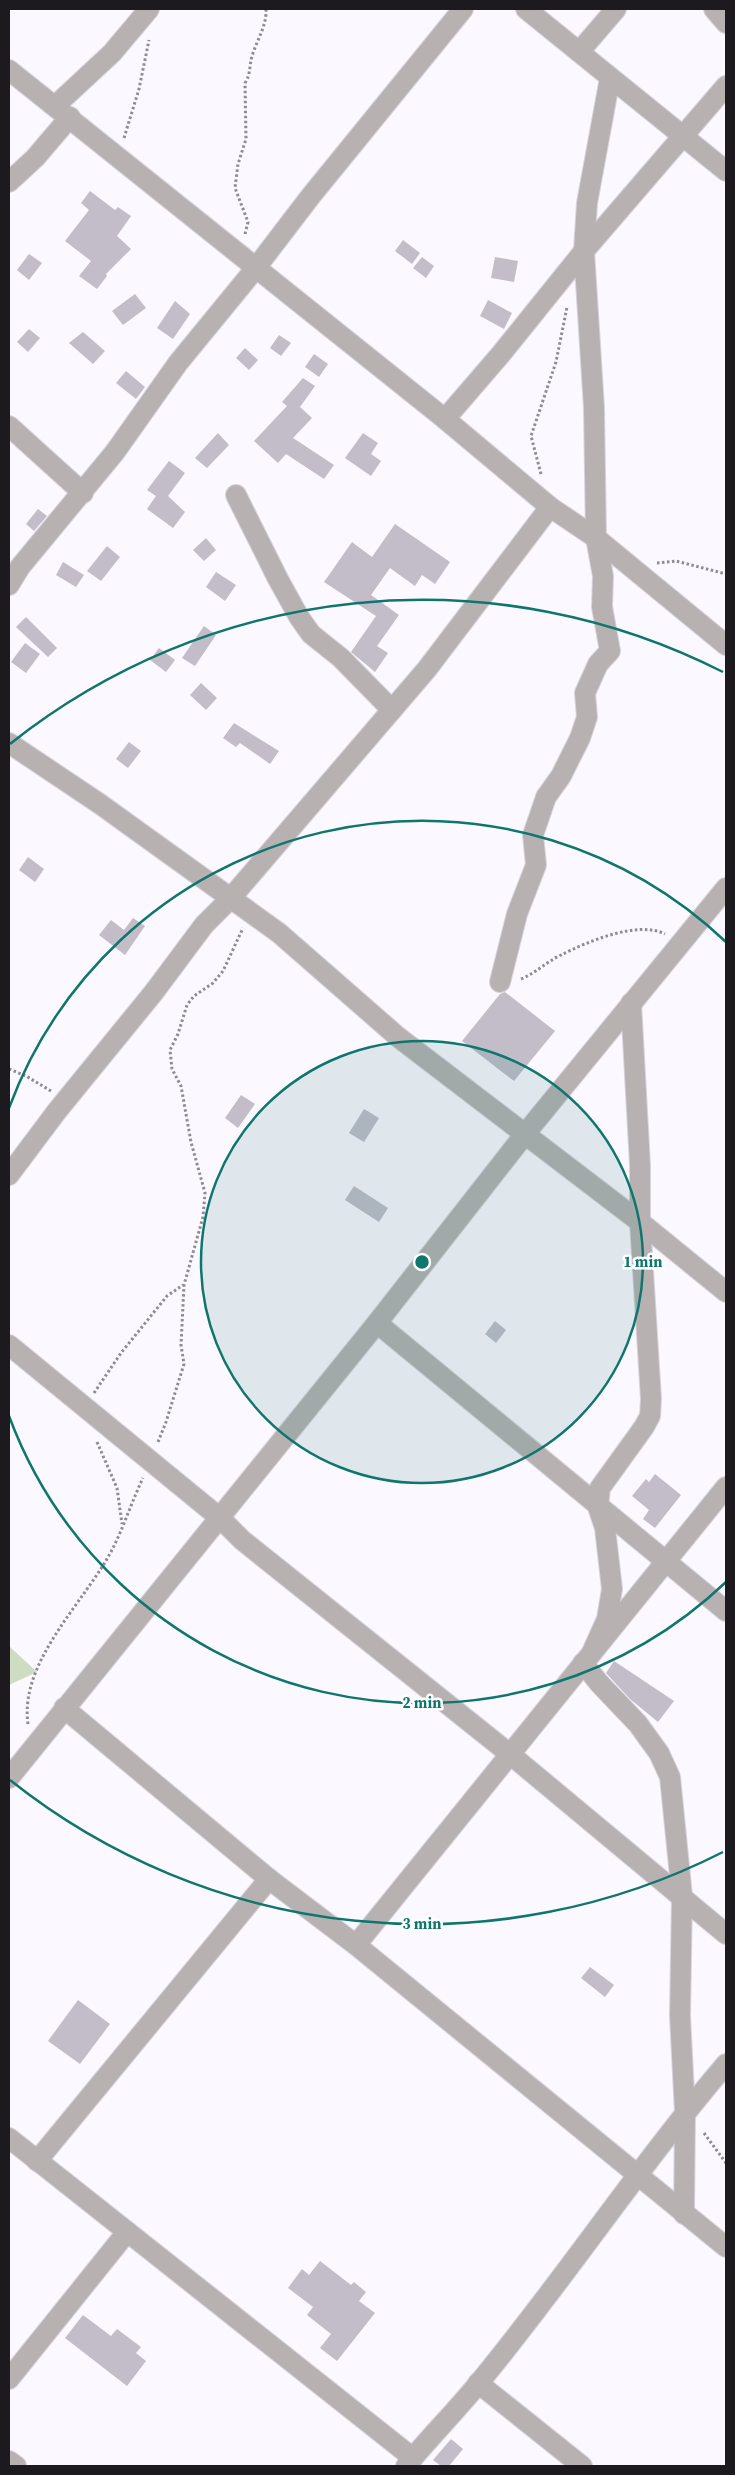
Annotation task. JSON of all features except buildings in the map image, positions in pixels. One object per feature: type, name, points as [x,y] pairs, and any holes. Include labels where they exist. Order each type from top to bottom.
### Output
[{"type":"street","points":[[9,182],[35,158],[63,112],[149,9]]},
{"type":"street","points":[[9,585],[20,567],[115,452],[249,264],[310,197],[463,9]]},
{"type":"street","points":[[526,9],[726,171]]},
{"type":"street","points":[[579,52],[616,9]]},
{"type":"street","points":[[714,9],[726,23]]},
{"type":"street","points":[[9,70],[445,419],[550,507],[596,538],[726,645]]},
{"type":"street","points":[[500,982],[517,914],[536,865],[534,835],[546,797],[561,776],[580,738],[587,717],[585,693],[598,664],[610,650],[602,607],[603,576],[596,538],[594,408],[584,251],[587,203],[610,78]]},
{"type":"street","points":[[445,419],[501,354],[584,251],[726,86]]},
{"type":"street","points":[[9,426],[82,493]]},
{"type":"street","points":[[236,495],[282,586],[311,634],[341,658],[392,710]]},
{"type":"street","points":[[9,1175],[68,1097],[154,992],[204,925],[238,905],[392,710],[427,669],[550,507]]},
{"type":"street","points":[[9,743],[100,804],[279,933],[398,1037],[640,1222],[726,1292]]},
{"type":"street","points":[[9,1778],[377,1323],[525,1134],[726,888]]},
{"type":"street","points":[[631,1003],[640,1165],[640,1222],[651,1399],[650,1416],[600,1488],[598,1507],[605,1528],[612,1589],[607,1619],[588,1656],[598,1683],[638,1724],[659,1752],[670,1777],[682,1896],[680,2016],[685,2112],[684,2214]]},
{"type":"street","points":[[377,1323],[726,1611]]},
{"type":"street","points":[[9,1345],[220,1518],[242,1540],[511,1755],[726,1934]]},
{"type":"street","points":[[356,1945],[726,1487]]},
{"type":"street","points":[[64,1708],[269,1879],[356,1945],[726,2247]]},
{"type":"street","points":[[37,2161],[269,1879]]},
{"type":"street","points":[[9,2138],[410,2462],[478,2384],[638,2177],[685,2112],[726,2064]]},
{"type":"street","points":[[9,2379],[127,2232]]},
{"type":"street","points":[[478,2384],[582,2466]]},
{"type":"street","points":[[9,2461],[16,2466]]},
{"type":"path","points":[[249,264],[243,242],[248,222],[235,188],[238,164],[246,139],[245,83],[250,75],[251,58],[266,18],[266,9]]},
{"type":"path","points":[[118,158],[139,89],[150,37]]},
{"type":"path","points":[[550,507],[531,436],[556,362],[568,304]]},
{"type":"path","points":[[632,568],[676,561],[726,574]]},
{"type":"path","points":[[156,1447],[184,1364],[181,1345],[184,1285],[203,1217],[205,1193],[191,1142],[181,1086],[172,1069],[170,1050],[178,1034],[187,1005],[194,996],[214,983],[223,971],[242,933],[238,905]]},
{"type":"path","points":[[500,982],[512,981],[531,975],[559,955],[608,935],[641,929],[657,931],[666,936],[677,947]]},
{"type":"path","points":[[9,1070],[26,1076],[59,1095],[68,1097]]},
{"type":"path","points":[[122,1524],[117,1488],[91,1426],[90,1412],[96,1387],[105,1373],[167,1296],[184,1285]]},
{"type":"path","points":[[29,1731],[26,1712],[33,1679],[54,1638],[113,1548],[147,1471]]},
{"type":"path","points":[[685,2112],[712,2141],[726,2163]]},
{"type":"green space","points":[[9,1646],[37,1672],[9,1685]]}]
